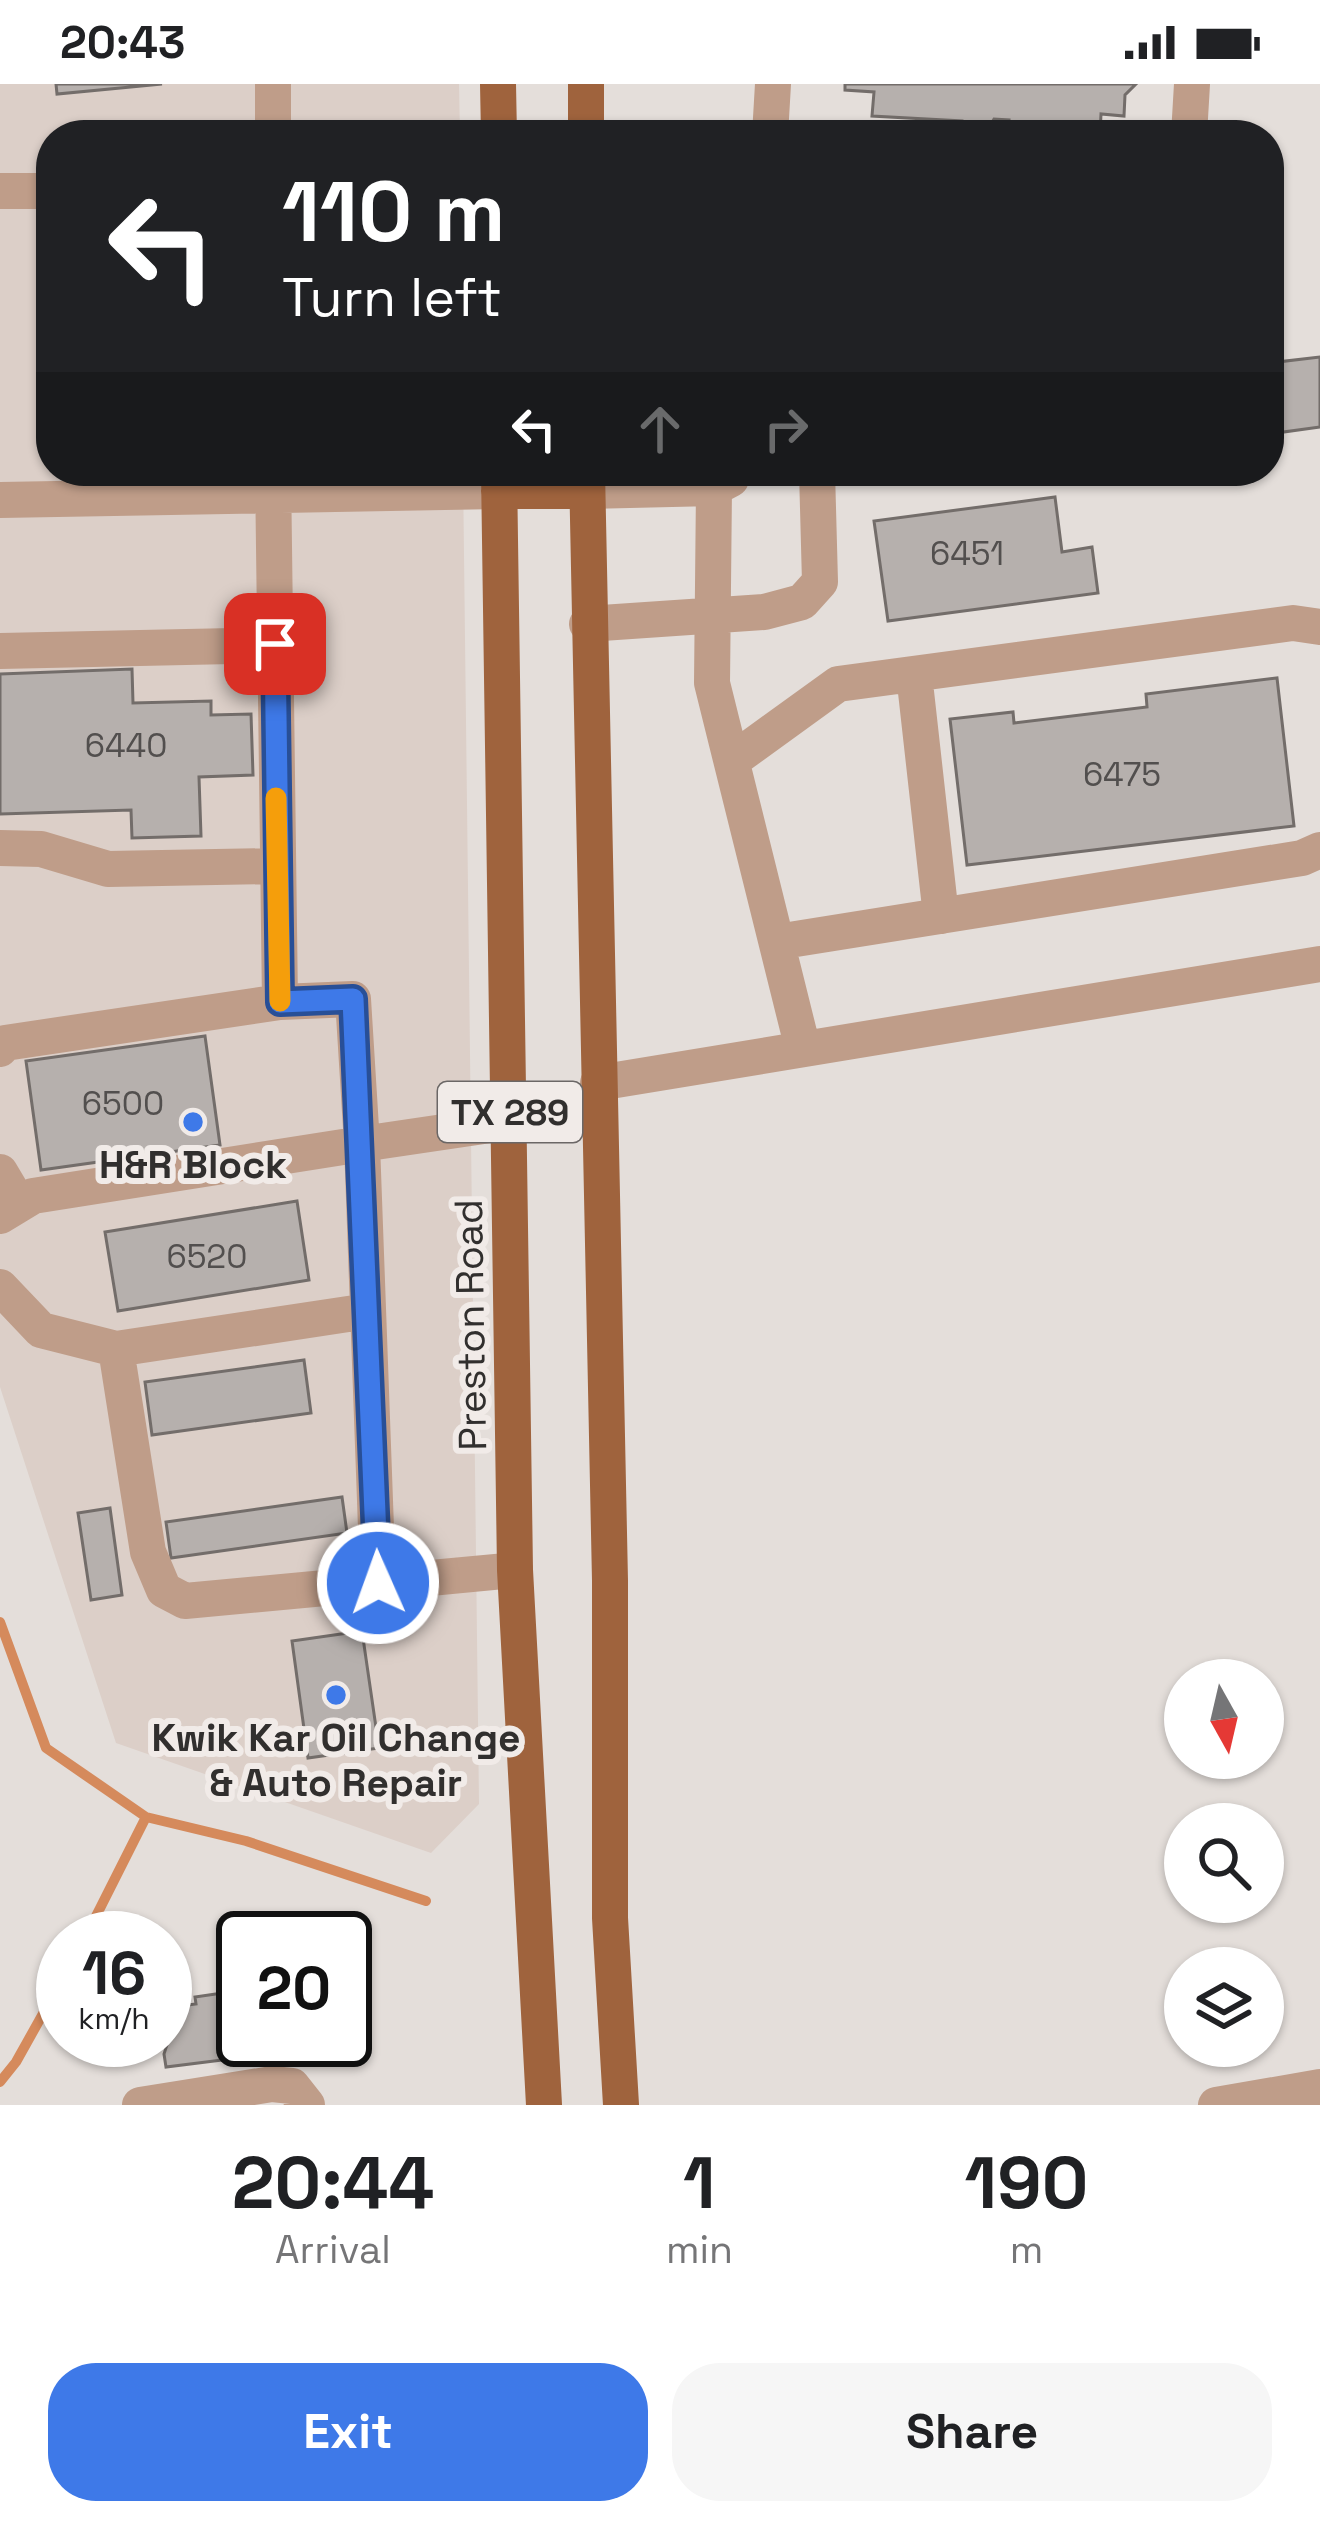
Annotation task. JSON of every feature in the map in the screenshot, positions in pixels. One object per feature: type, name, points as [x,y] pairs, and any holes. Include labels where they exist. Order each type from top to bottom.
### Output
[{"type":"main road","points":[[498,84],[499,120]]},
{"type":"main road","points":[[586,84],[586,120]]},
{"type":"main road","name":"Preston Road","points":[[499,486],[515,1570],[544,2105]]},
{"type":"main road","name":"TX 289","points":[[587,486],[586,624],[610,1559],[610,1918],[621,2105]]},
{"type":"street","points":[[273,84],[273,120]]},
{"type":"street","points":[[771,120],[773,84]]},
{"type":"street","points":[[1190,120],[1192,84]]},
{"type":"street","points":[[0,191],[36,190]]},
{"type":"street","points":[[0,500],[225,486]]},
{"type":"street","points":[[273,486],[280,1002]]},
{"type":"street","points":[[719,486],[712,683],[803,1049]]},
{"type":"street","points":[[586,624],[712,619],[802,602],[820,582],[817,486]]},
{"type":"street","points":[[733,760],[838,684],[1293,623],[1320,627]]},
{"type":"street","points":[[0,651],[275,644]]},
{"type":"street","points":[[914,674],[941,916]]},
{"type":"street","points":[[0,848],[41,849],[108,869],[276,866]]},
{"type":"street","points":[[777,942],[1302,858],[1320,850]]},
{"type":"street","points":[[598,1083],[1320,964]]},
{"type":"street","points":[[0,1049],[5,1043],[280,1002],[353,999],[378,1583]]},
{"type":"street","points":[[0,1172],[9,1210],[33,1196],[511,1122]]},
{"type":"street","points":[[0,1287],[41,1330],[116,1349],[368,1311]]},
{"type":"street","points":[[116,1349],[148,1552],[164,1590],[185,1601],[515,1570]]},
{"type":"street","points":[[140,2105],[272,2084],[292,2086],[307,2105]]},
{"type":"street","points":[[1216,2105],[1320,2087]]},
{"type":"shaded area","points":[[0,84],[459,84],[460,120],[36,120],[36,486],[463,486],[479,1804],[431,1853],[116,1743],[0,1387]]},
{"type":"building","points":[[56,84],[162,84],[57,94]]},
{"type":"building","points":[[845,84],[1136,84],[1125,95],[1124,116],[1101,114],[1101,120],[872,116],[874,92],[845,90]]},
{"type":"building","points":[[1320,357],[1320,427],[1284,432],[1284,361]]},
{"type":"building","points":[[1055,497],[1062,552],[1092,547],[1098,593],[888,621],[874,521]]},
{"type":"building","points":[[132,669],[133,703],[211,701],[211,715],[251,714],[253,775],[199,777],[201,836],[132,838],[131,810],[0,814],[0,674]]},
{"type":"building","points":[[1277,678],[1294,826],[967,865],[950,719],[1013,712],[1014,723],[1147,707],[1146,694]]},
{"type":"building","points":[[205,1036],[220,1145],[41,1170],[26,1061]]},
{"type":"building","points":[[297,1201],[309,1280],[118,1311],[105,1232]]},
{"type":"building","points":[[304,1360],[311,1413],[152,1435],[145,1382]]},
{"type":"building","points":[[342,1497],[347,1533],[171,1558],[166,1522]]},
{"type":"building","points":[[110,1508],[122,1595],[91,1600],[78,1513]]},
{"type":"building","points":[[362,1631],[379,1748],[308,1758],[292,1641]]},
{"type":"building","points":[[216,1994],[216,2061],[192,2064],[195,1997]]},
{"type":"waterway","points":[[0,1622],[46,1748],[146,1817],[246,1841],[426,1901]]},
{"type":"waterway","points":[[99,1911],[146,1817]]},
{"type":"waterway","points":[[0,2082],[36,2026]]},
{"type":"slow traffic","points":[[276,798],[280,1001]]},
{"type":"place","name":"H&R Block","points":[[193,1122]]},
{"type":"place","name":"Kwik Kar Oil Change & Auto Repair","points":[[336,1695]]},
{"type":"route","points":[[275,644],[280,1002],[353,999],[378,1583]]}]
